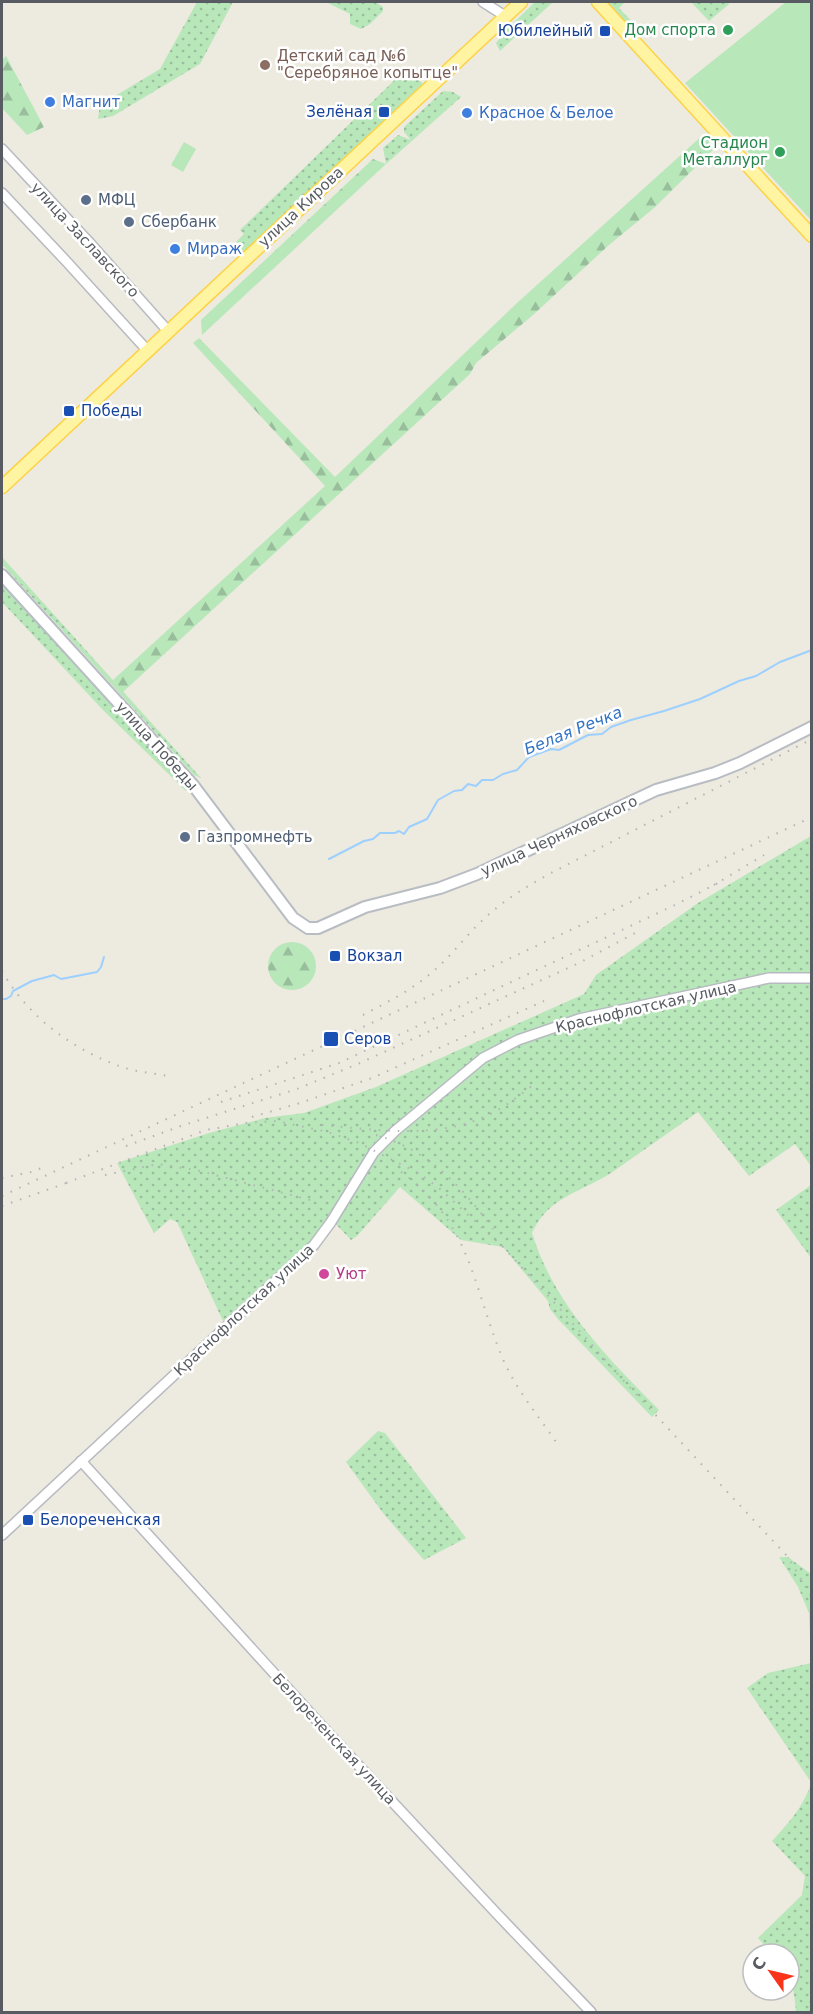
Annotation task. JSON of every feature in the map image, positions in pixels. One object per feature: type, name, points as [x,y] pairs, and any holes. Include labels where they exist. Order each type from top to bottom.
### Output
[{"type":"main road","name":"улица Кирова","points":[[2,487],[521,2]]},
{"type":"main road","points":[[598,2],[812,236]]},
{"type":"main road","name":"улица Победы","points":[[2,575],[193,785],[293,918],[302,925]]},
{"type":"main road","name":"улица Черняховского","points":[[302,925],[308,928],[318,928],[365,908],[440,888],[477,874],[656,790],[715,773],[740,763],[812,727]]},
{"type":"street","points":[[483,2],[505,16]]},
{"type":"street","name":"улица Заславского","points":[[2,149],[168,331]]},
{"type":"street","name":"улица Заславского","points":[[2,193],[147,350]]},
{"type":"street","name":"Краснофлотская улица","points":[[2,1535],[314,1245],[374,1152],[395,1131],[483,1058],[518,1040],[579,1019],[769,978],[812,978]]},
{"type":"street","name":"Белореченская улица","points":[[81,1461],[316,1720],[591,2013]]},
{"type":"green space","points":[[197,2],[233,2],[200,64],[113,116],[98,119],[100,105],[160,69]]},
{"type":"green space","points":[[326,2],[375,2],[383,7],[383,11],[370,24],[361,29],[350,24],[350,14]]},
{"type":"green space","points":[[535,2],[553,2],[500,51],[496,43]]},
{"type":"green space","points":[[606,2],[625,2],[619,8],[644,34],[638,39]]},
{"type":"green space","points":[[691,2],[729,2],[729,4],[709,21]]},
{"type":"green space","name":"Стадион Металлург","points":[[786,2],[811,2],[811,220],[685,83]]},
{"type":"green space","points":[[6,56],[44,127],[27,135],[2,108],[2,60]]},
{"type":"green space","points":[[407,68],[423,84],[243,257],[228,250],[244,234],[240,230]]},
{"type":"green space","points":[[443,91],[453,92],[461,97],[386,164],[383,148],[398,135],[411,140],[404,132],[404,127]]},
{"type":"green space","points":[[704,134],[716,147],[654,208],[476,363],[470,374],[123,692],[113,680],[325,486],[193,343],[199,338],[335,477],[517,303]]},
{"type":"green space","points":[[184,142],[196,149],[183,172],[171,165]]},
{"type":"green space","points":[[373,159],[386,164],[202,335],[201,320]]},
{"type":"green space","points":[[2,557],[201,778],[194,775],[2,564]]},
{"type":"green space","points":[[2,584],[189,788],[186,791],[103,710],[2,602]]},
{"type":"green space","points":[[811,836],[811,1166],[795,1144],[749,1176],[698,1112],[611,1173],[556,1203],[539,1221],[532,1233],[554,1284],[568,1307],[602,1350],[659,1410],[652,1417],[558,1319],[550,1309],[548,1301],[503,1247],[461,1240],[400,1187],[351,1240],[330,1218],[312,1240],[223,1321],[177,1222],[170,1219],[154,1233],[117,1163],[209,1133],[265,1118],[304,1113],[376,1087],[584,994],[596,975],[698,903]]},
{"type":"green space","points":[[292,942],[309,949],[316,966],[309,983],[292,990],[275,983],[268,966],[275,949]]},
{"type":"green space","points":[[811,1185],[811,1258],[776,1210]]},
{"type":"green space","points":[[378,1431],[385,1433],[466,1538],[424,1560],[383,1513],[346,1462]]},
{"type":"green space","points":[[779,1557],[788,1557],[811,1574],[811,1663],[809,1613],[798,1587]]},
{"type":"green space","points":[[811,1663],[811,1782],[747,1688],[768,1673]]},
{"type":"green space","points":[[811,1784],[811,2012],[796,2012],[795,2002],[801,2002],[801,1942],[762,1942],[758,1938],[802,1895],[805,1876],[772,1841],[804,1800]]},
{"type":"waterway","name":"Белая Речка","points":[[329,859],[364,841],[373,839],[380,833],[399,831],[404,834],[409,827],[427,819],[438,800],[454,791],[462,790],[468,784],[476,786],[482,780],[493,780],[517,770],[529,757],[551,749],[559,750],[588,735],[602,734],[611,727],[700,699],[739,681],[756,676],[780,662],[812,650]]},
{"type":"waterway","name":"Белая Речка","points":[[2,999],[6,999],[13,991],[32,981],[54,975],[61,979],[97,972],[104,957]]},
{"type":"railway","points":[[363,1015],[422,980],[445,961],[485,918],[524,889],[812,739]]},
{"type":"railway","points":[[2,1196],[812,817]]},
{"type":"railway","points":[[714,885],[764,855]]},
{"type":"railway","points":[[221,1102],[339,1063],[720,882]]},
{"type":"railway","points":[[126,1146],[297,1089],[360,1063],[579,963],[635,933]]},
{"type":"railway","points":[[2,971],[13,988],[38,1017],[69,1041],[122,1067],[168,1076]]},
{"type":"railway","points":[[252,1117],[372,1078],[544,1001]]},
{"type":"railway","points":[[322,1125],[389,1131],[434,1130],[456,1126],[478,1120],[498,1110],[532,1086]]},
{"type":"railway","points":[[66,1183],[206,1130],[245,1123],[277,1121],[328,1132],[359,1143],[420,1174],[440,1189],[503,1247],[788,1557],[812,1598]]},
{"type":"railway","points":[[376,1135],[412,1150],[443,1172],[493,1229]]},
{"type":"railway","points":[[105,1175],[158,1164],[196,1170],[314,1201]]},
{"type":"railway","points":[[2,1178],[47,1166]]},
{"type":"railway","points":[[401,1172],[442,1212],[456,1234],[507,1368],[556,1442]]},
{"type":"railway","points":[[2,1206],[72,1181]]},
{"type":"railway","points":[[810,2012],[812,1950]]},
{"type":"place","name":"Дом спорта","points":[[728,30]]},
{"type":"place","name":"Юбилейный","points":[[605,31]]},
{"type":"place","name":"Детский сад №6 \"Серебряное копытце\"","points":[[265,65]]},
{"type":"place","name":"Магнит","points":[[50,102]]},
{"type":"place","name":"Зелёная","points":[[384,112]]},
{"type":"place","name":"Красное & Белое","points":[[467,113]]},
{"type":"place","name":"Стадион Металлург","points":[[780,152]]},
{"type":"place","name":"МФЦ","points":[[86,200]]},
{"type":"place","name":"Сбербанк","points":[[129,222]]},
{"type":"place","name":"Мираж","points":[[175,249]]},
{"type":"place","name":"Победы","points":[[69,411]]},
{"type":"place","name":"Газпромнефть","points":[[185,837]]},
{"type":"place","name":"Вокзал","points":[[335,956]]},
{"type":"place","name":"Серов","points":[[331,1039]]},
{"type":"place","name":"Уют","points":[[324,1274]]},
{"type":"place","name":"Белореченская","points":[[28,1520]]}]
